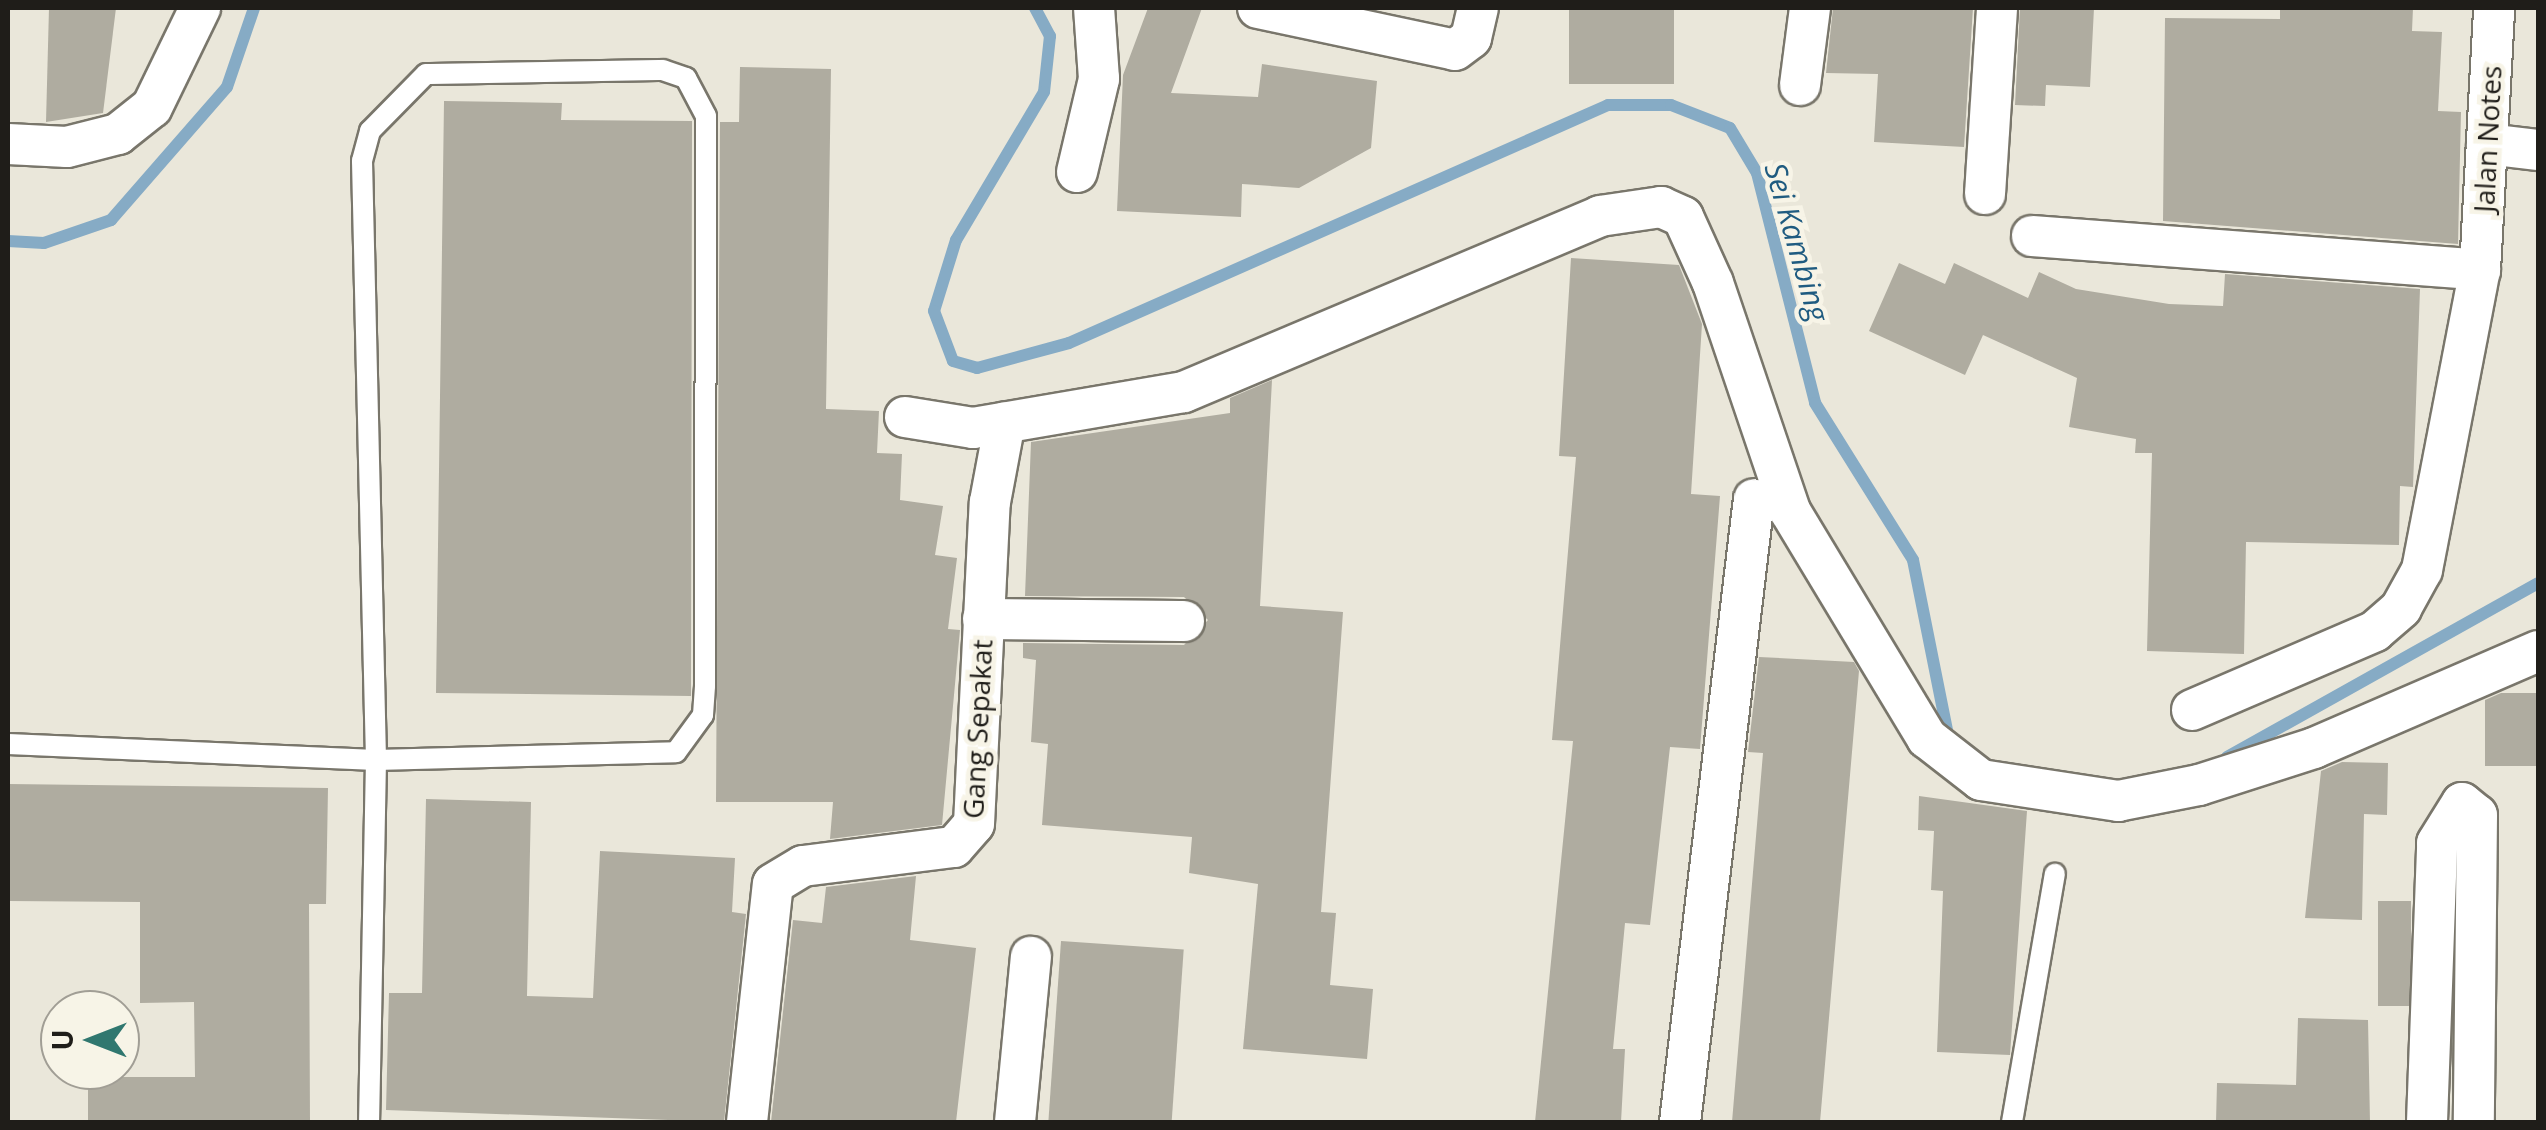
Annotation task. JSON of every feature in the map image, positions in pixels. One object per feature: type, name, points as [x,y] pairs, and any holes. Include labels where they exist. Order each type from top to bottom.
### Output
[{"type":"street","points":[[8,144],[67,147],[118,134],[152,107],[200,8]]},
{"type":"street","points":[[1077,172],[1099,80],[1094,8]]},
{"type":"street","points":[[1258,8],[1456,50],[1471,38],[1478,8]]},
{"type":"street","points":[[1800,84],[1810,8]]},
{"type":"street","points":[[1986,194],[1998,8]]},
{"type":"street","name":"Jalan Notes","points":[[2192,710],[2314,665],[2402,608],[2422,570],[2480,270],[2494,8]]},
{"type":"street","points":[[2487,144],[2538,150]]},
{"type":"street","points":[[905,417],[930,426],[1005,422],[1130,406],[1600,216],[1660,207],[1684,217],[1713,283],[1790,511],[1927,738],[1981,780],[2118,801],[2199,785],[2314,748],[2538,650]]},
{"type":"street","points":[[2032,236],[2480,270]]},
{"type":"street","name":"Gang Sepakat","points":[[747,1122],[772,884],[804,866],[915,856],[969,836],[984,618],[1005,422]]},
{"type":"street","points":[[1680,1122],[1754,499]]},
{"type":"street","points":[[984,618],[1184,621]]},
{"type":"street","points":[[2427,1122],[2437,843],[2462,803],[2477,815],[2474,1122]]},
{"type":"street","points":[[1015,1122],[1032,957]]},
{"type":"lane","points":[[8,744],[376,760],[658,758],[676,752],[703,715],[706,116],[686,78],[663,70],[426,74],[370,131],[362,161],[376,760],[369,1122]]},
{"type":"lane","points":[[2012,1122],[2055,874]]},
{"type":"building","points":[[49,8],[116,8],[103,113],[46,122]]},
{"type":"building","points":[[1148,8],[1202,8],[1171,93],[1258,97],[1262,64],[1377,81],[1371,148],[1299,188],[1242,184],[1241,217],[1117,211],[1123,75]]},
{"type":"building","points":[[1569,8],[1674,8],[1674,84],[1569,84]]},
{"type":"building","points":[[1833,8],[1973,8],[1964,147],[1874,142],[1878,74],[1826,73]]},
{"type":"building","points":[[2020,8],[2094,8],[2090,87],[2046,85],[2045,106],[2015,105]]},
{"type":"building","points":[[2280,8],[2413,8],[2412,31],[2442,32],[2438,111],[2461,112],[2458,244],[2163,221],[2165,18],[2280,19]]},
{"type":"building","points":[[740,67],[831,69],[826,409],[879,411],[877,453],[902,454],[900,500],[943,506],[935,555],[957,558],[948,629],[960,630],[942,825],[830,839],[833,802],[716,802],[720,122],[739,122]]},
{"type":"building","points":[[444,101],[562,103],[561,120],[692,121],[691,696],[436,693]]},
{"type":"building","points":[[1571,258],[1679,265],[1702,324],[1691,494],[1720,496],[1700,749],[1670,747],[1650,925],[1625,923],[1613,1049],[1625,1049],[1621,1122],[1535,1122],[1573,741],[1552,740],[1576,457],[1559,456]]},
{"type":"building","points":[[1899,263],[1945,284],[1954,263],[2028,298],[2039,272],[2076,289],[2169,304],[2223,306],[2225,274],[2420,289],[2413,487],[2400,486],[2399,545],[2246,542],[2244,654],[2147,651],[2152,453],[2135,453],[2136,439],[2069,427],[2077,378],[1983,335],[1965,375],[1869,331]]},
{"type":"building","points":[[1272,380],[1260,606],[1343,612],[1321,912],[1336,913],[1330,985],[1373,989],[1367,1059],[1243,1049],[1258,884],[1189,873],[1192,837],[1042,825],[1048,744],[1031,742],[1036,660],[1023,658],[1023,643],[1184,645],[1208,620],[1184,597],[1025,596],[1031,442],[1230,413],[1230,398]]},
{"type":"building","points":[[1759,657],[1854,662],[1859,671],[1820,1122],[1732,1122],[1763,753],[1748,752]]},
{"type":"building","points":[[2501,693],[2538,693],[2538,766],[2485,766],[2485,700]]},
{"type":"building","points":[[2342,762],[2388,763],[2387,815],[2364,814],[2362,920],[2305,918],[2321,771]]},
{"type":"building","points":[[8,784],[328,788],[326,904],[309,904],[310,1122],[88,1122],[88,1090],[140,1090],[140,1077],[195,1077],[194,1002],[140,1003],[140,902],[8,901]]},
{"type":"building","points":[[1919,796],[2027,811],[2010,1055],[1937,1052],[1943,891],[1931,890],[1934,831],[1918,830]]},
{"type":"building","points":[[426,799],[531,802],[527,996],[593,998],[600,851],[735,858],[732,912],[746,914],[724,1122],[386,1110],[389,993],[422,993]]},
{"type":"building","points":[[916,876],[910,940],[976,948],[956,1122],[771,1122],[793,920],[822,923],[826,887]]},
{"type":"building","points":[[2378,901],[2411,901],[2411,1006],[2378,1006]]},
{"type":"building","points":[[1061,941],[1184,950],[1172,1122],[1048,1122]]},
{"type":"building","points":[[2298,1018],[2368,1020],[2370,1122],[2216,1122],[2217,1083],[2296,1085]]},
{"type":"waterway","name":"Sei Kambing","points":[[8,241],[44,243],[111,220],[227,87],[254,8]]},
{"type":"waterway","name":"Sei Kambing","points":[[1035,8],[1050,36],[1044,92],[956,240],[934,311],[953,361],[977,368],[1069,343],[1608,105],[1671,105],[1730,128],[1757,173],[1815,403],[1913,560],[1948,735]]},
{"type":"waterway","name":"Sei Kambing","points":[[2227,757],[2538,583]]}]
